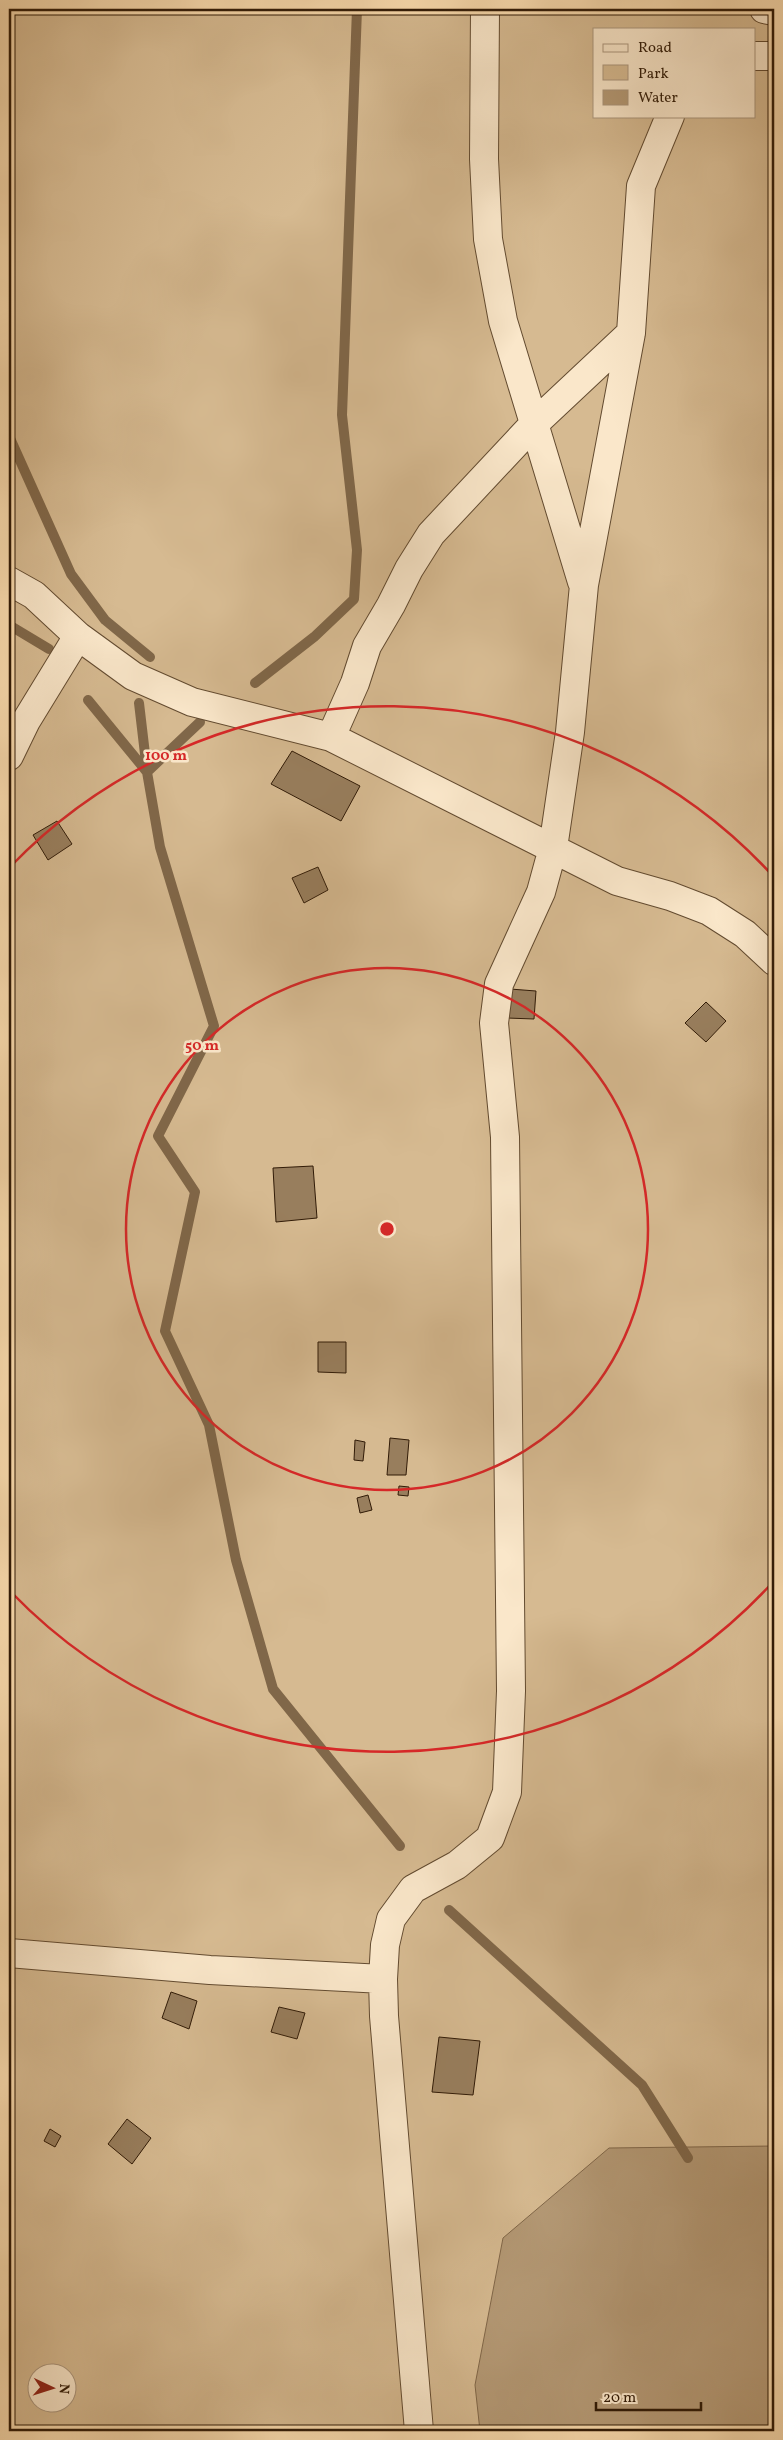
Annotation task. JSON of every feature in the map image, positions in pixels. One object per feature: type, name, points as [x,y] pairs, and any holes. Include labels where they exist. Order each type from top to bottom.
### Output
[{"type":"street","points":[[485,9],[484,159],[488,239],[503,321],[584,585]]},
{"type":"street","points":[[764,9],[774,11]]},
{"type":"street","points":[[756,56],[774,56]]},
{"type":"street","points":[[419,2431],[383,1979],[385,1945],[391,1918],[413,1889],[458,1865],[490,1838],[507,1792],[511,1691],[506,1137],[494,1023],[499,984],[541,892],[553,848],[570,732],[584,585],[631,333],[641,186],[669,118]]},
{"type":"street","points":[[332,737],[355,683],[368,646],[426,541],[534,424],[631,333]]},
{"type":"street","points":[[9,582],[34,595],[78,636],[133,676],[192,702],[332,737],[617,881],[670,896],[709,911],[745,934],[774,961]]},
{"type":"street","points":[[9,756],[26,721],[78,636]]},
{"type":"street","points":[[9,1953],[210,1970],[383,1979]]},
{"type":"green space","points":[[9,9],[774,9],[774,2431],[9,2431]]},
{"type":"water","points":[[774,2146],[774,2431],[480,2431],[475,2385],[503,2238],[609,2148]]},
{"type":"building","points":[[292,751],[360,786],[341,821],[271,784]]},
{"type":"building","points":[[57,821],[72,844],[48,860],[33,835]]},
{"type":"building","points":[[318,867],[328,890],[304,903],[292,878]]},
{"type":"building","points":[[510,989],[536,991],[534,1019],[507,1018]]},
{"type":"building","points":[[706,1002],[726,1021],[706,1042],[685,1023]]},
{"type":"building","points":[[313,1166],[317,1218],[276,1222],[273,1168]]},
{"type":"building","points":[[318,1342],[346,1342],[346,1373],[318,1372]]},
{"type":"building","points":[[390,1438],[409,1440],[406,1475],[387,1475]]},
{"type":"building","points":[[355,1440],[365,1442],[363,1461],[354,1460]]},
{"type":"building","points":[[399,1486],[409,1487],[408,1496],[398,1495]]},
{"type":"building","points":[[368,1495],[372,1510],[360,1513],[357,1498]]},
{"type":"building","points":[[171,1992],[197,2001],[189,2029],[162,2018]]},
{"type":"building","points":[[279,2007],[305,2013],[297,2039],[271,2032]]},
{"type":"building","points":[[439,2037],[480,2041],[473,2095],[432,2092]]},
{"type":"building","points":[[127,2119],[151,2138],[132,2164],[108,2144]]},
{"type":"building","points":[[50,2129],[61,2136],[55,2147],[44,2141]]},
{"type":"waterway","points":[[255,683],[314,637],[354,599],[357,550],[342,415],[357,9]]},
{"type":"waterway","points":[[9,436],[71,574],[105,620],[150,657]]},
{"type":"waterway","points":[[9,625],[49,649]]},
{"type":"waterway","points":[[88,700],[147,772],[160,847],[214,1026],[158,1136],[195,1192],[165,1331],[209,1425],[236,1560],[273,1689],[400,1846]]},
{"type":"waterway","points":[[139,703],[147,771]]},
{"type":"waterway","points":[[147,772],[200,722]]},
{"type":"waterway","points":[[449,1910],[642,2085],[688,2158]]}]
